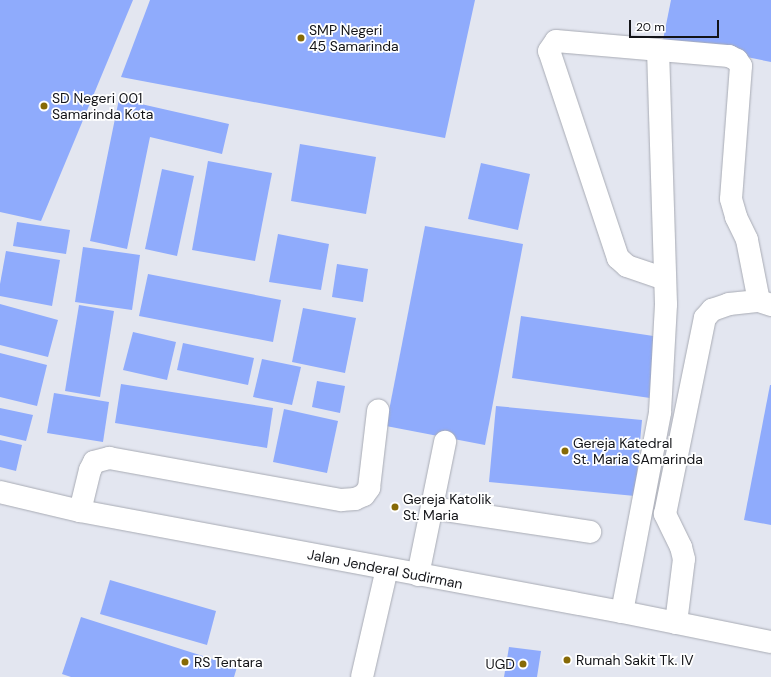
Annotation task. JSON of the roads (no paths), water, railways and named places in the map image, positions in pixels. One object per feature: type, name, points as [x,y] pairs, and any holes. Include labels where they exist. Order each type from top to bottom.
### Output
[{"type":"street","points":[[665,279],[627,266],[618,258],[549,51],[556,41],[729,56],[737,60],[741,66],[731,199],[736,217],[747,240],[765,303],[729,304],[712,310],[705,318],[665,514],[681,547],[684,558],[676,623]]},
{"type":"street","points":[[622,612],[660,412],[666,304],[658,51]]},
{"type":"street","points":[[80,511],[90,470],[94,462],[109,458],[341,500],[355,499],[364,495],[369,488],[378,411]]},
{"type":"street","points":[[418,574],[445,442]]},
{"type":"street","name":"Jalan Jenderal Sudirman","points":[[0,492],[80,511],[622,612],[771,642]]},
{"type":"street","points":[[432,508],[590,532]]},
{"type":"street","points":[[362,677],[387,569]]},
{"type":"place","name":"SMP Negeri 45 Samarinda","points":[[301,38]]},
{"type":"place","name":"SD Negeri 001 Samarinda Kota","points":[[44,106]]},
{"type":"place","name":"Gereja Katedral St. Maria SAmarinda","points":[[565,451]]},
{"type":"place","name":"Gereja Katolik St. Maria","points":[[395,507]]},
{"type":"place","name":"Rumah Sakit Tk. IV","points":[[567,660]]},
{"type":"place","name":"RS Tentara","points":[[185,662]]},
{"type":"place","name":"UGD","points":[[523,664]]}]
